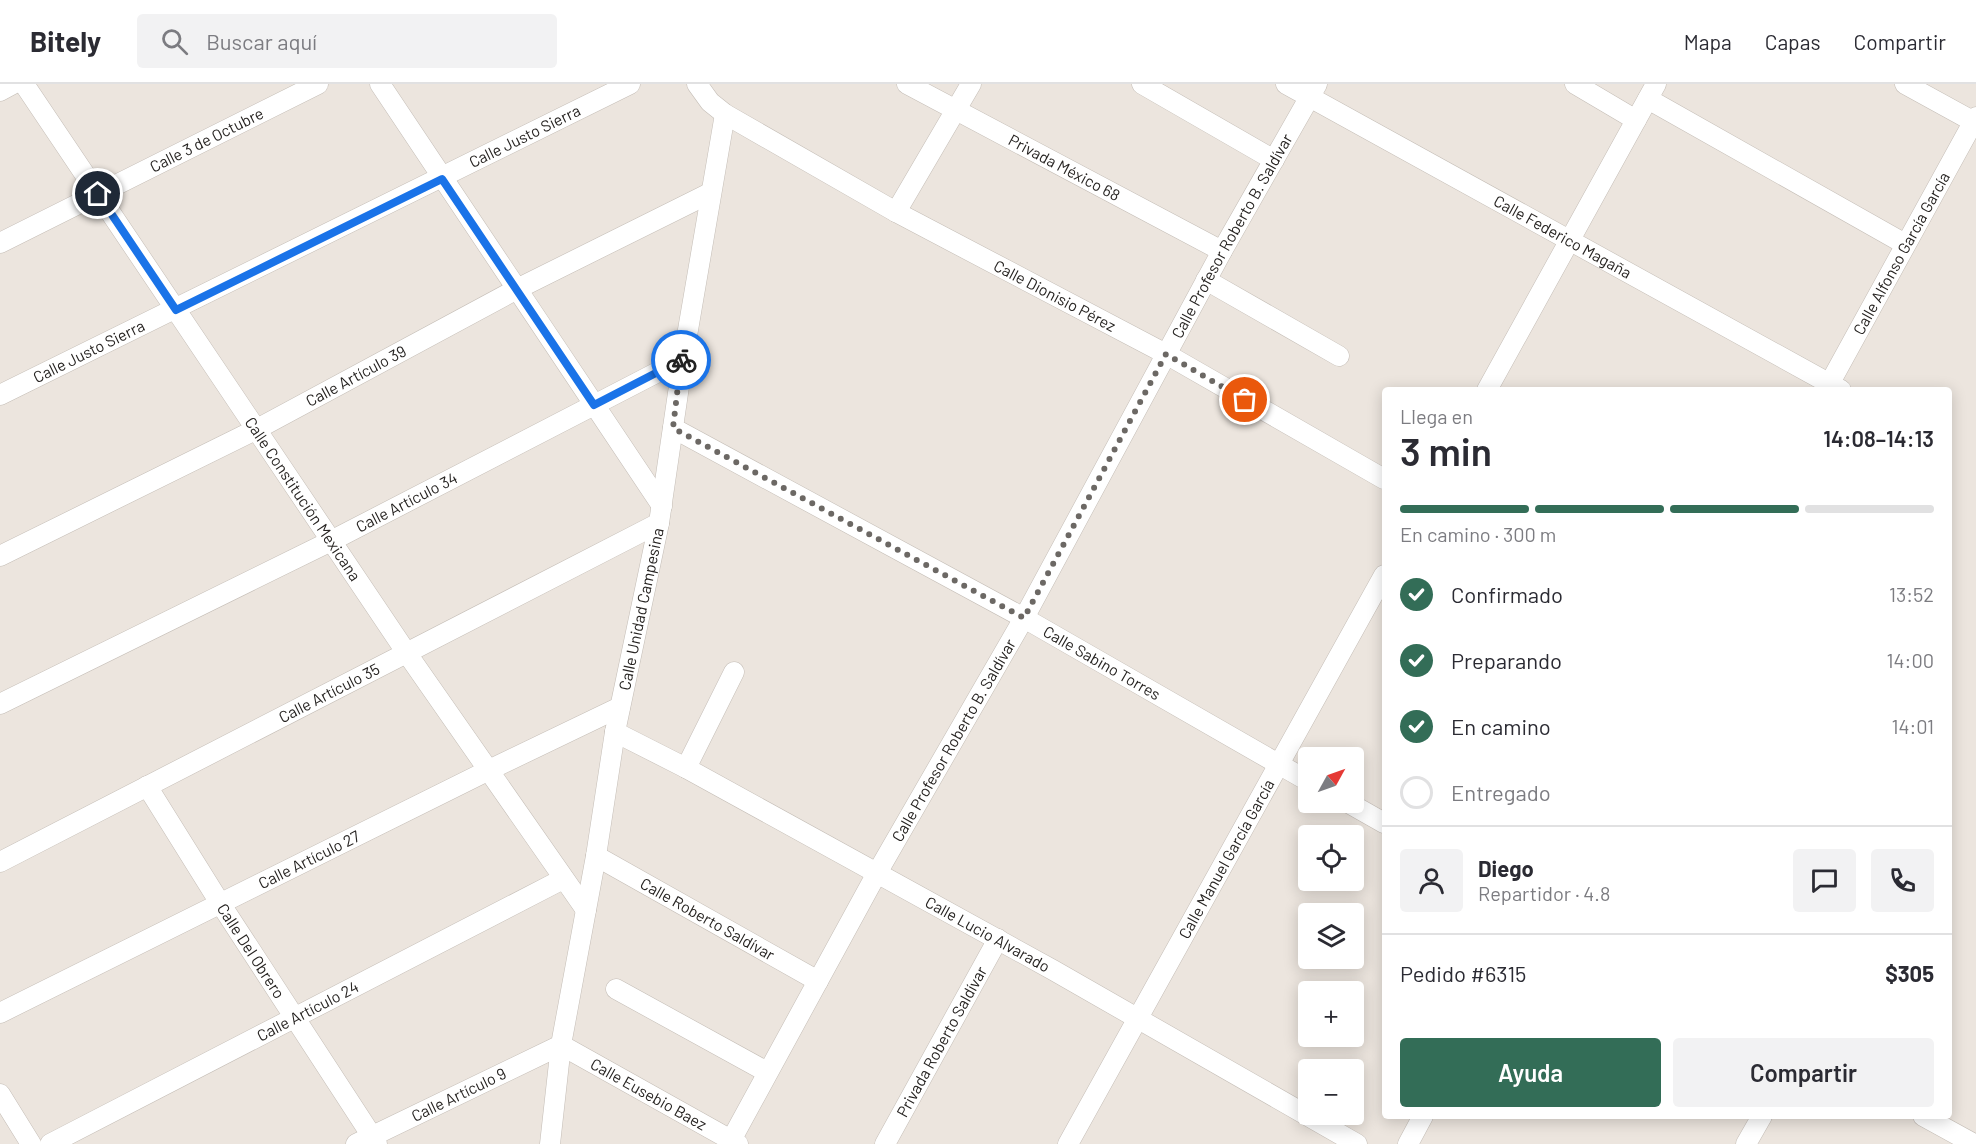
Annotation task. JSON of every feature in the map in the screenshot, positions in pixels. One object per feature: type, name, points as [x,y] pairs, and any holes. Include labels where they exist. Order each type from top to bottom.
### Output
[{"type":"street","points":[[0,91],[12,84]]},
{"type":"street","name":"Calle Constitución Mexicana","points":[[24,84],[406,652],[586,910]]},
{"type":"street","name":"Calle 3 de Octubre","points":[[0,243],[318,84]]},
{"type":"street","points":[[380,84],[594,405],[660,515]]},
{"type":"street","name":"Calle Justo Sierra","points":[[0,395],[442,179],[630,84]]},
{"type":"street","points":[[697,84],[710,102],[725,114]]},
{"type":"street","name":"Privada México 68","points":[[907,84],[955,112],[1222,251]]},
{"type":"street","points":[[896,212],[971,84]]},
{"type":"street","points":[[1142,84],[1274,160]]},
{"type":"street","name":"Calle Federico Magaña","points":[[1286,84],[1313,91],[1830,387]]},
{"type":"street","points":[[1575,84],[1636,120]]},
{"type":"street","points":[[1905,84],[1975,120]]},
{"type":"street","name":"Calle Profesor Roberto B. Saldívar","points":[[733,1143],[767,1072],[877,873],[1024,618],[1206,280],[1313,91]]},
{"type":"street","points":[[1488,387],[1652,92],[1905,244]]},
{"type":"street","name":"Calle Unidad Campesina","points":[[550,1144],[561,1045],[596,856],[615,732],[660,515],[683,359],[725,114]]},
{"type":"street","name":"Calle Dionisio Pérez","points":[[725,114],[896,212],[1166,354],[1382,477]]},
{"type":"street","name":"Calle Alfonso García García","points":[[1833,387],[1905,244],[1975,120]]},
{"type":"street","name":"Calle Artículo 39","points":[[0,556],[257,429],[517,289],[710,193]]},
{"type":"street","points":[[1206,280],[1339,356]]},
{"type":"street","name":"Calle Artículo 34","points":[[0,704],[331,541],[683,359]]},
{"type":"street","name":"Calle Sabino Torres","points":[[673,428],[1024,618],[1298,775]]},
{"type":"street","name":"Calle Artículo 35","points":[[0,862],[406,652],[660,515]]},
{"type":"street","name":"Calle Manuel García García","points":[[1068,1144],[1382,579]]},
{"type":"street","points":[[686,768],[734,672]]},
{"type":"street","name":"Calle Artículo 27","points":[[0,1013],[487,771],[620,708]]},
{"type":"street","name":"Calle Lucio Alvarado","points":[[615,732],[686,768],[998,939],[1358,1144]]},
{"type":"street","name":"Calle Del Obrero","points":[[147,786],[368,1141]]},
{"type":"street","points":[[1364,812],[1382,822]]},
{"type":"street","name":"Calle Roberto Saldívar","points":[[596,856],[818,981]]},
{"type":"street","name":"Calle Artículo 24","points":[[51,1144],[563,879]]},
{"type":"street","name":"Privada Roberto Saldívar","points":[[885,1144],[998,939]]},
{"type":"street","points":[[616,989],[767,1072]]},
{"type":"street","name":"Calle Artículo 9","points":[[368,1141],[561,1045]]},
{"type":"street","name":"Calle Eusebio Baez","points":[[561,1045],[733,1143]]},
{"type":"street","points":[[0,1094],[31,1144]]},
{"type":"street","points":[[1408,1144],[1421,1119]]},
{"type":"street","points":[[1746,1144],[1760,1119]]},
{"type":"street","points":[[1928,1119],[1974,1144]]},
{"type":"way so far","points":[[681,360],[683,359],[673,428],[1024,618],[1166,354],[1245,400]]},
{"type":"route","points":[[98,194],[176,310],[442,179],[594,405],[681,360]]}]
